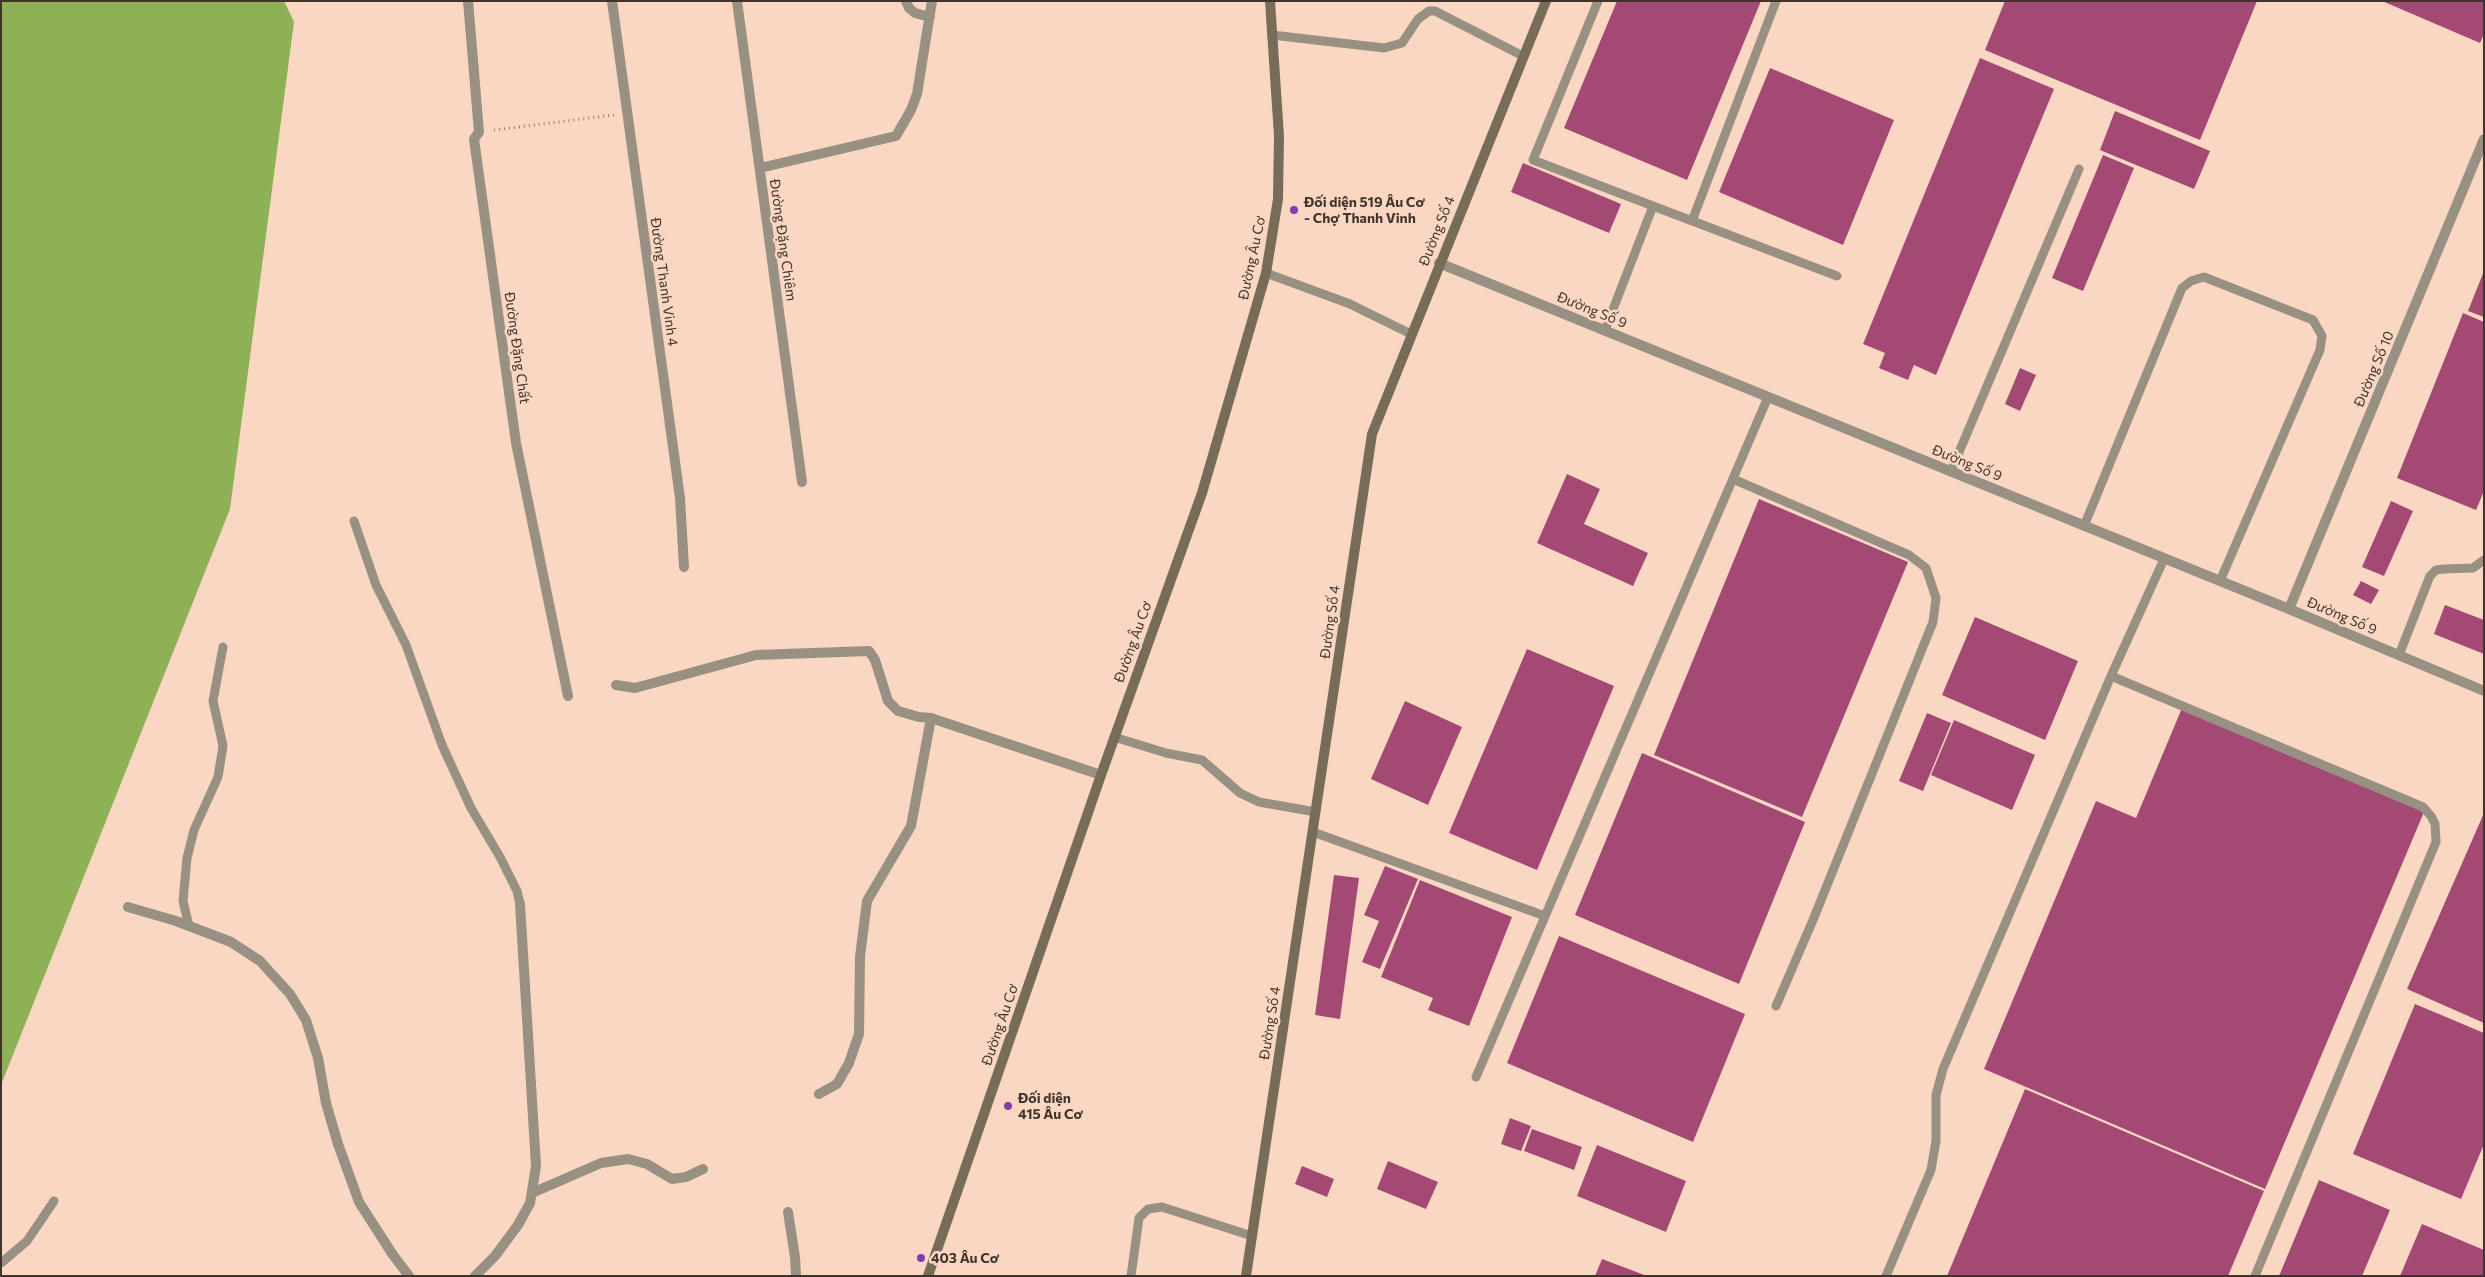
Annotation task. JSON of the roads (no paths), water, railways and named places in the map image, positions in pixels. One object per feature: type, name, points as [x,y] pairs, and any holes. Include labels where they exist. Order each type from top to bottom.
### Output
[{"type":"main road","name":"Đường Âu Cơ","points":[[928,1276],[1114,737],[1202,493],[1266,273],[1278,190],[1279,136],[1270,1]]},
{"type":"main road","name":"Đường Số 4","points":[[1246,1276],[1372,434],[1546,1]]},
{"type":"street","name":"Đường Đặng Chất","points":[[468,1],[479,132],[474,139],[516,442],[568,696]]},
{"type":"street","name":"Đường Thanh Vinh 4","points":[[612,1],[680,498],[684,567]]},
{"type":"street","name":"Đường Đặng Chiêm","points":[[737,1],[802,482]]},
{"type":"street","points":[[906,1],[909,8],[915,13],[930,16]]},
{"type":"street","points":[[760,168],[896,136],[911,110],[917,94],[932,1]]},
{"type":"street","name":"Đường Số 10","points":[[2289,609],[2484,139]]},
{"type":"street","name":"Đường Số 9","points":[[1440,262],[2289,609],[2484,691]]},
{"type":"street","points":[[616,685],[635,688],[756,654],[869,651],[875,660],[888,701],[898,711],[919,717],[931,718],[1101,775]]},
{"type":"street","points":[[819,1094],[837,1084],[849,1063],[857,1043],[859,1034],[860,957],[867,901],[911,826],[931,718]]},
{"type":"street","points":[[475,1276],[495,1256],[518,1224],[530,1203],[536,1166],[520,904]]},
{"type":"street","points":[[128,907],[189,926],[231,942],[260,961],[290,994],[306,1020],[318,1058],[326,1103],[338,1144],[360,1202],[393,1255],[409,1276]]},
{"type":"street","points":[[532,1193],[601,1163],[628,1159],[647,1164],[672,1179],[686,1177],[703,1170]]},
{"type":"street","points":[[788,1212],[796,1276]]},
{"type":"lane","points":[[1598,1],[1533,160],[1837,276]]},
{"type":"lane","points":[[1692,221],[1776,1]]},
{"type":"lane","points":[[1272,35],[1384,48],[1402,43],[1418,19],[1429,11],[1435,11],[1523,56]]},
{"type":"lane","points":[[1951,471],[2079,169]]},
{"type":"lane","points":[[1605,330],[1653,206]]},
{"type":"lane","points":[[1266,273],[1350,304],[1411,334]]},
{"type":"lane","points":[[2084,526],[2182,288],[2191,281],[2204,277],[2313,320],[2322,336],[2320,350],[2220,581]]},
{"type":"lane","points":[[1476,1077],[1768,396]]},
{"type":"lane","points":[[1733,479],[1909,555],[1926,568],[1936,598],[1933,622],[1813,920],[1776,1006]]},
{"type":"lane","points":[[354,521],[376,585],[406,645],[442,745],[471,808],[500,857],[517,891],[520,904]]},
{"type":"lane","points":[[1886,1276],[1933,1163],[1936,1141],[1936,1095],[1943,1069],[2111,676],[2164,559]]},
{"type":"lane","points":[[2399,655],[2430,576],[2436,570],[2473,568],[2484,560]]},
{"type":"lane","points":[[189,926],[183,901],[187,858],[194,830],[218,777],[223,746],[213,701],[223,647]]},
{"type":"lane","points":[[2111,676],[2423,807],[2432,816],[2435,824],[2436,842],[2255,1276]]},
{"type":"lane","points":[[1114,737],[1166,753],[1202,760],[1240,793],[1259,802],[1316,812]]},
{"type":"lane","points":[[1313,832],[1545,916]]},
{"type":"lane","points":[[1,1263],[26,1241],[54,1201]]},
{"type":"lane","points":[[1131,1276],[1137,1225],[1139,1218],[1148,1209],[1162,1207],[1252,1236]]},
{"type":"place","name":"Đối diện 519 Âu Cơ - Chợ Thanh Vinh","points":[[1294,210]]},
{"type":"place","name":"Đối diện 415 Âu Cơ","points":[[1008,1106]]},
{"type":"place","name":"403 Âu Cơ","points":[[921,1258]]}]
